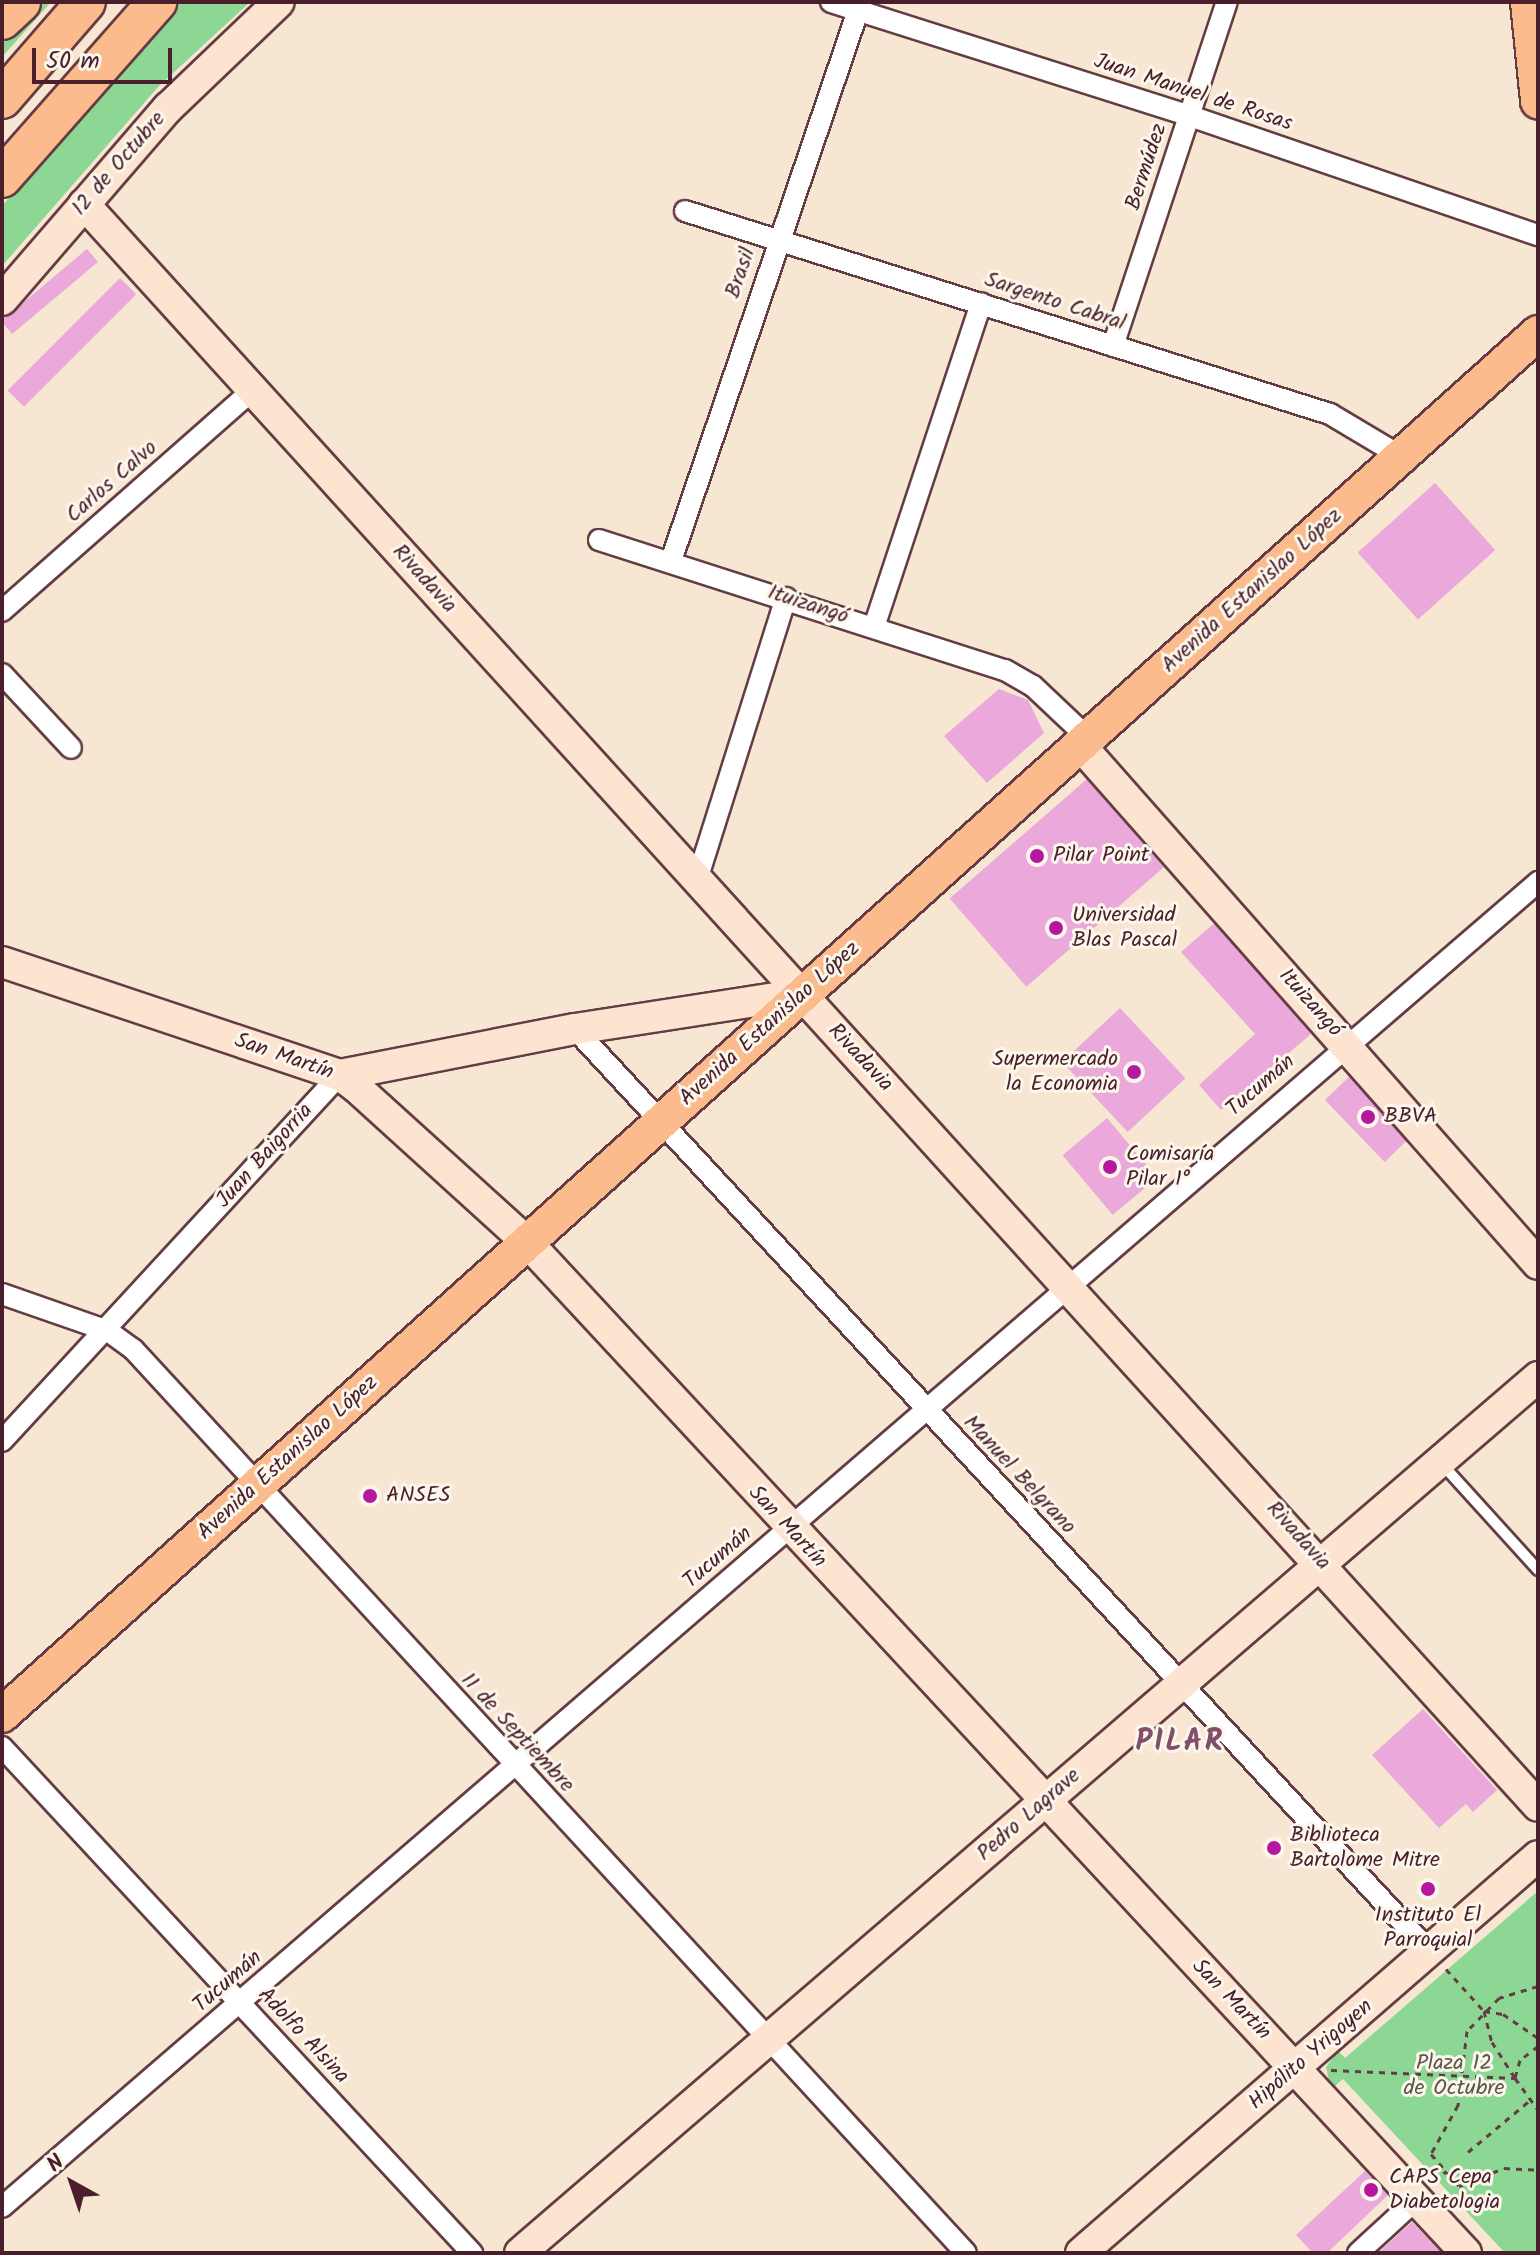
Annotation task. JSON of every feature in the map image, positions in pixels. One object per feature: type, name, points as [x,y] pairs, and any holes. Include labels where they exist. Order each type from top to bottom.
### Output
[{"type":"highway","points":[[2,20],[21,2]]},
{"type":"highway","points":[[2,99],[86,2]]},
{"type":"highway","points":[[2,178],[157,2]]},
{"type":"main road","points":[[1528,2],[1538,101]]},
{"type":"main road","name":"Avenida Estanislao López","points":[[2,1715],[1538,333]]},
{"type":"street","name":"12 de Octubre","points":[[2,300],[187,88],[279,2]]},
{"type":"street","name":"Juan Manuel de Rosas","points":[[831,2],[859,6],[1538,235]]},
{"type":"street","name":"Bermúdez","points":[[1113,346],[1227,2]]},
{"type":"street","name":"Brasil","points":[[671,561],[859,6]]},
{"type":"street","name":"Rivadavia","points":[[84,204],[254,389],[696,883],[1324,1564],[1538,1806]]},
{"type":"street","name":"Sargento Cabral","points":[[685,211],[1330,414],[1402,457]]},
{"type":"street","points":[[874,627],[981,303]]},
{"type":"street","name":"Carlos Calvo","points":[[2,611],[254,389]]},
{"type":"street","name":"Ituizangó","points":[[599,540],[786,598],[1021,678],[1084,741],[1538,1264]]},
{"type":"street","points":[[696,883],[786,598]]},
{"type":"street","points":[[2,674],[71,748]]},
{"type":"street","name":"Tucumán","points":[[2,2207],[516,1768],[1067,1284],[1538,882]]},
{"type":"street","name":"San Martín","points":[[2,962],[340,1075],[526,1241],[1043,1803],[1296,2068],[1466,2253]]},
{"type":"street","points":[[340,1075],[575,1029],[801,994]]},
{"type":"street","name":"Manuel Belgrano","points":[[575,1029],[1430,1952]]},
{"type":"street","name":"Juan Baigorria","points":[[2,1441],[108,1331],[340,1075]]},
{"type":"street","name":"11 de Septiembre","points":[[2,1294],[108,1331],[133,1349],[966,2253]]},
{"type":"street","name":"Pedro Lagrave","points":[[520,2253],[1538,1377]]},
{"type":"street","name":"Adolfo Alsina","points":[[2,1747],[472,2253]]},
{"type":"street","name":"Hipólito Yrigoyen","points":[[1081,2253],[1538,1856]]},
{"type":"street","points":[[1358,2253],[1417,2199]]},
{"type":"lane","points":[[1440,1463],[1538,1570]]},
{"type":"path","points":[[1430,1952],[1484,2011],[1492,2042],[1529,2101],[1538,2110]]},
{"type":"path","points":[[1538,1986],[1499,1998],[1467,2031],[1453,2122],[1431,2154],[1459,2186],[1504,2168],[1538,2170]]},
{"type":"path","points":[[1484,2011],[1503,2014],[1538,2038]]},
{"type":"path","points":[[1515,2078],[1520,2060],[1538,2046]]},
{"type":"path","points":[[1296,2068],[1515,2078]]},
{"type":"path","points":[[1468,2152],[1529,2101]]},
{"type":"green space","points":[[27,2],[51,2],[2,57],[2,26]]},
{"type":"green space","points":[[177,2],[250,2],[158,87],[2,266],[2,206]]},
{"type":"green space","name":"Plaza 12 de Octubre","points":[[1538,1891],[1538,2253],[1505,2253],[1343,2079],[1335,2086],[1329,2081],[1326,2067],[1338,2051],[1345,2058]]},
{"type":"building","points":[[87,249],[98,262],[12,334],[2,320]]},
{"type":"building","points":[[120,278],[136,294],[24,407],[8,390]]},
{"type":"building","points":[[1435,483],[1495,550],[1418,619],[1358,553]]},
{"type":"building","points":[[999,689],[1028,700],[1044,733],[987,783],[944,736]]},
{"type":"building","points":[[1087,779],[1164,867],[1026,987],[950,898]]},
{"type":"building","points":[[1218,920],[1312,1027],[1310,1035],[1221,1110],[1199,1085],[1255,1034],[1181,952]]},
{"type":"building","points":[[1120,1008],[1185,1078],[1128,1132],[1062,1062]]},
{"type":"building","name":"BBVA","points":[[1353,1073],[1413,1135],[1385,1162],[1325,1100]]},
{"type":"building","name":"Comisaría Pilar 1°","points":[[1107,1118],[1157,1178],[1113,1215],[1063,1155]]},
{"type":"building","points":[[1423,1709],[1497,1790],[1473,1812],[1466,1804],[1439,1828],[1372,1755]]},
{"type":"building","points":[[1365,2171],[1388,2195],[1327,2253],[1313,2253],[1296,2235]]},
{"type":"building","points":[[1412,2222],[1440,2251],[1378,2253]]},
{"type":"place","name":"Pilar Point","points":[[1037,856]]},
{"type":"place","name":"Universidad Blas Pascal","points":[[1056,928]]},
{"type":"place","name":"Supermercado la Economia","points":[[1134,1072]]},
{"type":"place","name":"BBVA","points":[[1368,1117]]},
{"type":"place","name":"Comisaría Pilar 1°","points":[[1110,1167]]},
{"type":"place","name":"ANSES","points":[[370,1496]]},
{"type":"place","name":"Biblioteca Bartolome Mitre","points":[[1274,1848]]},
{"type":"place","name":"Instituto El Parroquial","points":[[1428,1889]]},
{"type":"place","name":"CAPS Cepa Diabetologia","points":[[1371,2190]]},
{"type":"district","name":"PILAR","points":[[1180,1742]]}]
